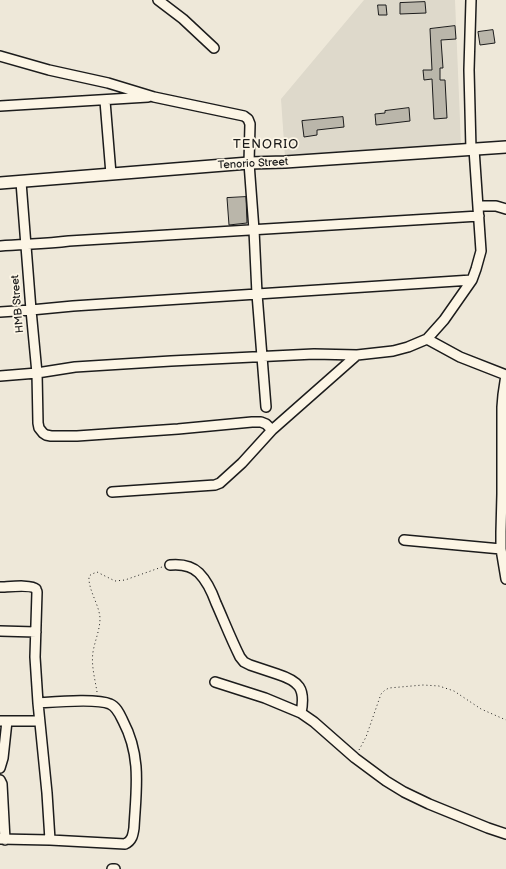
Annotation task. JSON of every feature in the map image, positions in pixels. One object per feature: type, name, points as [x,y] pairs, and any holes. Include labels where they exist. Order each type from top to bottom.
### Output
[{"type":"main road","name":"Tenorio Street","points":[[0,183],[248,163],[285,162],[506,147]]},
{"type":"street","points":[[158,0],[183,19],[214,48]]},
{"type":"street","points":[[0,376],[37,373],[75,367],[263,356],[314,354],[356,355],[392,351],[408,347],[427,339],[444,320],[472,280],[481,251],[472,149],[469,70],[471,0]]},
{"type":"street","points":[[0,56],[49,70],[108,83],[154,97],[247,117],[250,121],[248,163],[266,407]]},
{"type":"street","points":[[0,106],[154,97]]},
{"type":"street","points":[[105,100],[111,174]]},
{"type":"street","name":"HMB Street","points":[[21,182],[30,310],[37,373],[38,423],[39,428],[43,433],[51,436],[77,436],[252,422],[261,422],[266,424],[272,430]]},
{"type":"street","points":[[478,206],[496,206],[506,209]]},
{"type":"street","points":[[0,246],[479,216]]},
{"type":"street","points":[[0,312],[472,280]]},
{"type":"street","points":[[427,339],[460,358],[506,375],[502,395],[501,532],[501,549],[506,579]]},
{"type":"street","points":[[112,492],[215,485],[220,483],[242,463],[272,430],[356,355]]},
{"type":"street","points":[[404,540],[501,549]]},
{"type":"street","points":[[170,565],[180,564],[190,567],[204,578],[240,657],[244,662],[250,665],[289,678],[296,682],[303,697],[301,712]]},
{"type":"street","points":[[0,587],[26,586],[36,589],[37,594],[35,657],[50,840]]},
{"type":"street","points":[[0,631],[36,632]]},
{"type":"street","points":[[215,682],[265,698],[301,712],[355,758],[386,781],[404,792],[488,828],[506,834]]},
{"type":"street","points":[[0,780],[2,784],[2,839],[125,844],[132,838],[134,828],[137,772],[131,737],[116,709],[111,704],[98,702],[84,701],[38,703]]},
{"type":"street","points":[[0,768],[5,747],[4,721],[40,721]]},
{"type":"path","points":[[98,702],[92,667],[95,643],[100,624],[100,616],[97,602],[89,582],[89,576],[96,572],[115,581],[125,580],[154,569],[170,565]]},
{"type":"path","points":[[355,758],[366,737],[381,694],[389,688],[423,685],[439,686],[454,691],[481,709],[506,720]]},
{"type":"shaded area","points":[[364,0],[455,0],[461,145],[285,157],[281,99]]},
{"type":"building","points":[[425,2],[426,13],[400,14],[400,3]]},
{"type":"building","points":[[378,5],[386,5],[387,15],[379,15]]},
{"type":"building","points":[[455,26],[456,39],[441,40],[443,68],[440,68],[440,80],[445,80],[447,118],[434,119],[432,79],[424,80],[423,70],[432,70],[430,29]]},
{"type":"building","points":[[493,30],[495,43],[480,45],[478,32]]},
{"type":"building","points":[[409,108],[410,121],[376,125],[375,114],[385,113],[385,111]]},
{"type":"building","points":[[343,117],[344,127],[317,130],[317,135],[304,137],[302,121]]},
{"type":"building","points":[[246,197],[247,223],[229,225],[227,198]]},
{"type":"district","name":"TENORIO","points":[[266,145]]}]
